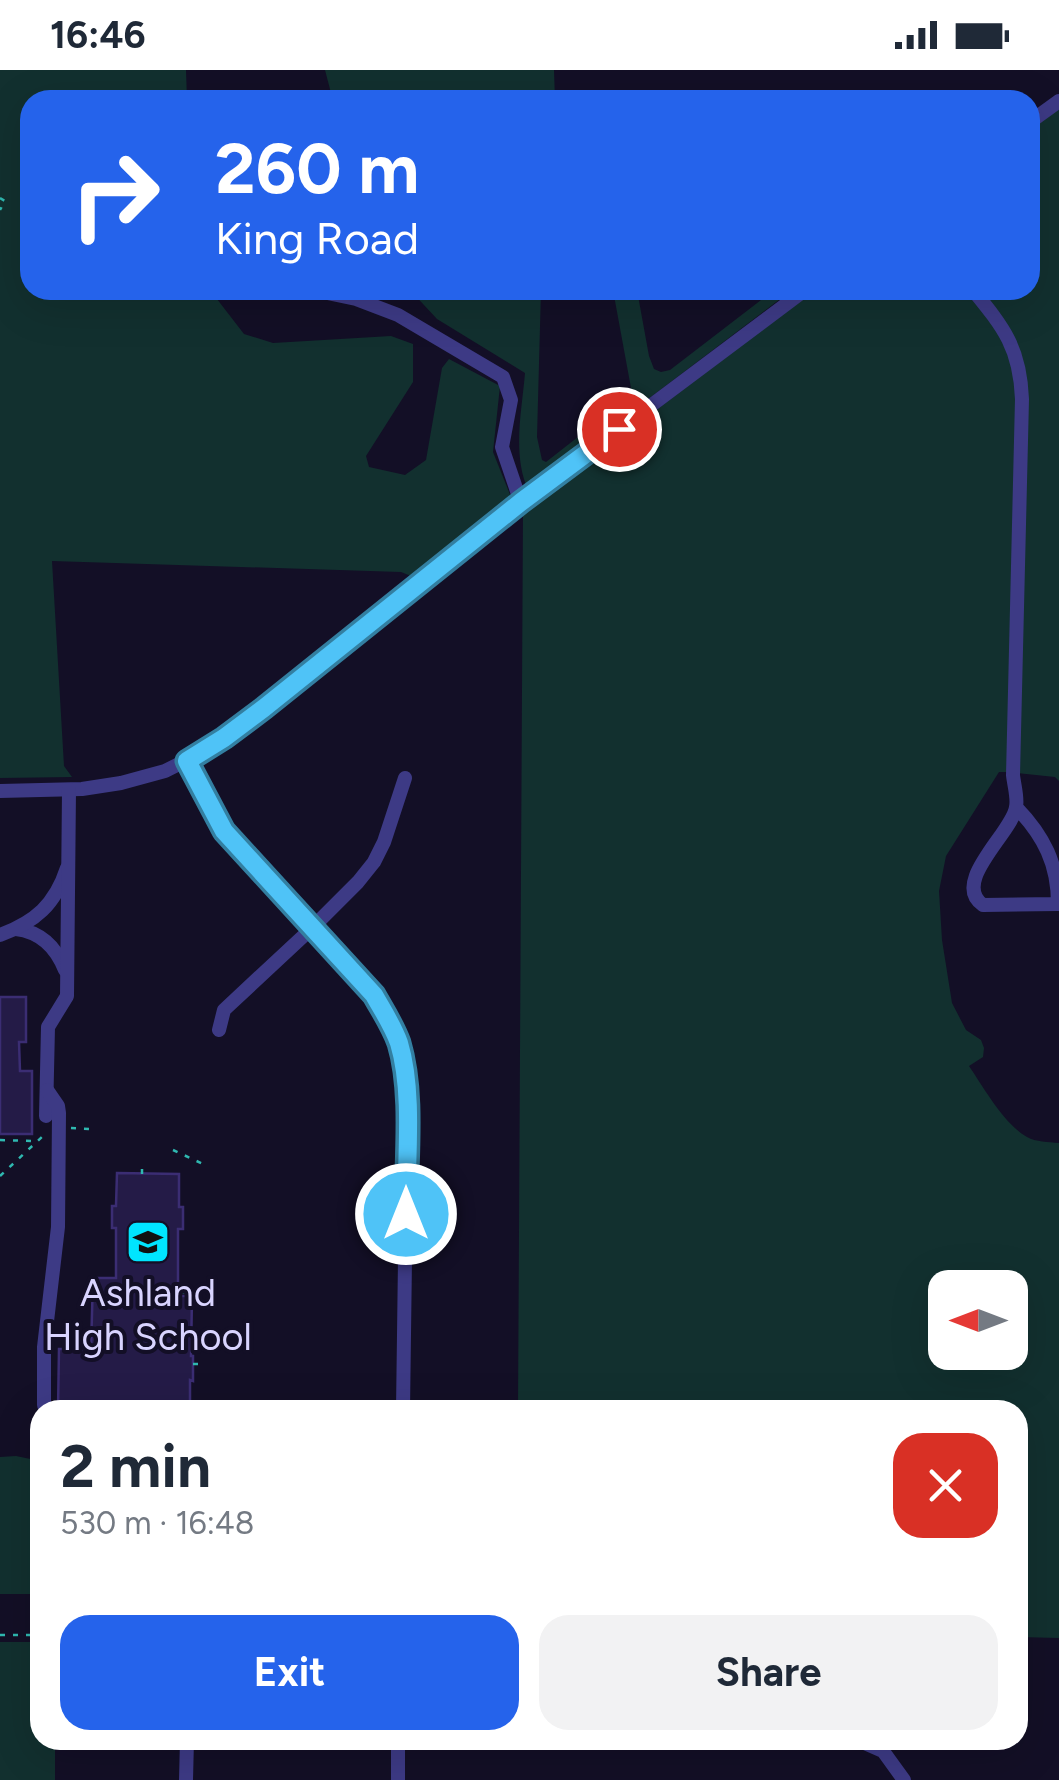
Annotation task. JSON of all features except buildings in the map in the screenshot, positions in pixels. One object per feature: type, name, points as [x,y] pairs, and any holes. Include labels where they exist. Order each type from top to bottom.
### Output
[{"type":"street","points":[[358,300],[398,316],[503,377],[511,400],[502,447],[524,501]]},
{"type":"street","points":[[0,791],[69,790],[121,783],[187,761],[264,708],[524,501],[791,300]]},
{"type":"street","points":[[980,300],[1009,340],[1021,381],[1013,775],[1016,807],[1010,824],[994,843],[977,875],[973,890],[983,906],[1058,904],[1056,873],[1050,855],[1042,837],[1016,807]]},
{"type":"street","points":[[187,761],[224,831],[374,995],[390,1022],[404,1066],[408,1108],[403,1400]]},
{"type":"street","points":[[218,1030],[224,1010],[312,928],[374,862],[406,778]]},
{"type":"street","points":[[48,1122],[48,1027],[68,996],[69,790]]},
{"type":"street","points":[[8,932],[36,918],[45,907],[57,890],[70,856]]},
{"type":"street","points":[[8,932],[38,935],[63,963],[68,977]]},
{"type":"street","points":[[44,1400],[44,1346],[58,1227],[60,1113],[46,1089]]},
{"type":"street","points":[[186,1750],[186,1780]]},
{"type":"street","points":[[398,1750],[398,1780]]},
{"type":"street","points":[[881,1750],[904,1780]]},
{"type":"path","points":[[0,198],[6,202],[0,210]]},
{"type":"path","points":[[0,1176],[37,1141],[48,1122]]},
{"type":"path","points":[[70,1128],[90,1129]]},
{"type":"path","points":[[0,1140],[37,1141]]},
{"type":"path","points":[[174,1150],[202,1164]]},
{"type":"path","points":[[180,1292],[202,1292]]},
{"type":"path","points":[[193,1364],[201,1364]]},
{"type":"path","points":[[0,1635],[30,1635]]},
{"type":"green space","points":[[0,70],[186,70],[187,90],[20,90],[20,300],[218,300],[244,334],[273,343],[391,336],[413,344],[413,382],[366,456],[369,467],[405,475],[426,460],[442,368],[449,359],[500,386],[493,452],[513,502],[416,578],[401,572],[52,561],[64,766],[72,777],[0,778]]},
{"type":"green space","points":[[325,70],[554,70],[555,90],[330,90]]},
{"type":"green space","points":[[1059,109],[1059,781],[1055,777],[1017,773],[1024,375],[983,300],[1040,300],[1040,123]]},
{"type":"green space","points":[[419,300],[541,300],[537,437],[542,460],[546,462],[629,397],[631,388],[615,300],[639,300],[649,356],[654,369],[661,372],[670,370],[761,300],[779,300],[528,490],[519,447],[525,373],[437,319]]},
{"type":"green space","points":[[802,300],[974,300],[1008,348],[1017,383],[1010,772],[999,772],[946,856],[939,891],[952,1003],[966,1030],[981,1040],[984,1048],[983,1057],[969,1066],[1010,1124],[1034,1140],[1059,1143],[1059,1638],[1028,1637],[1028,1400],[518,1400],[523,511]]},
{"type":"green space","points":[[0,1457],[30,1459],[30,1594],[0,1594]]},
{"type":"green space","points":[[0,1642],[30,1642],[30,1750],[55,1750],[55,1780],[0,1780]]},
{"type":"place","name":"Ashland High School","points":[[148,1242]]},
{"type":"route","points":[[406,1214],[408,1108],[404,1066],[390,1022],[374,995],[224,831],[187,761],[264,708],[521,502],[619,429]]}]
